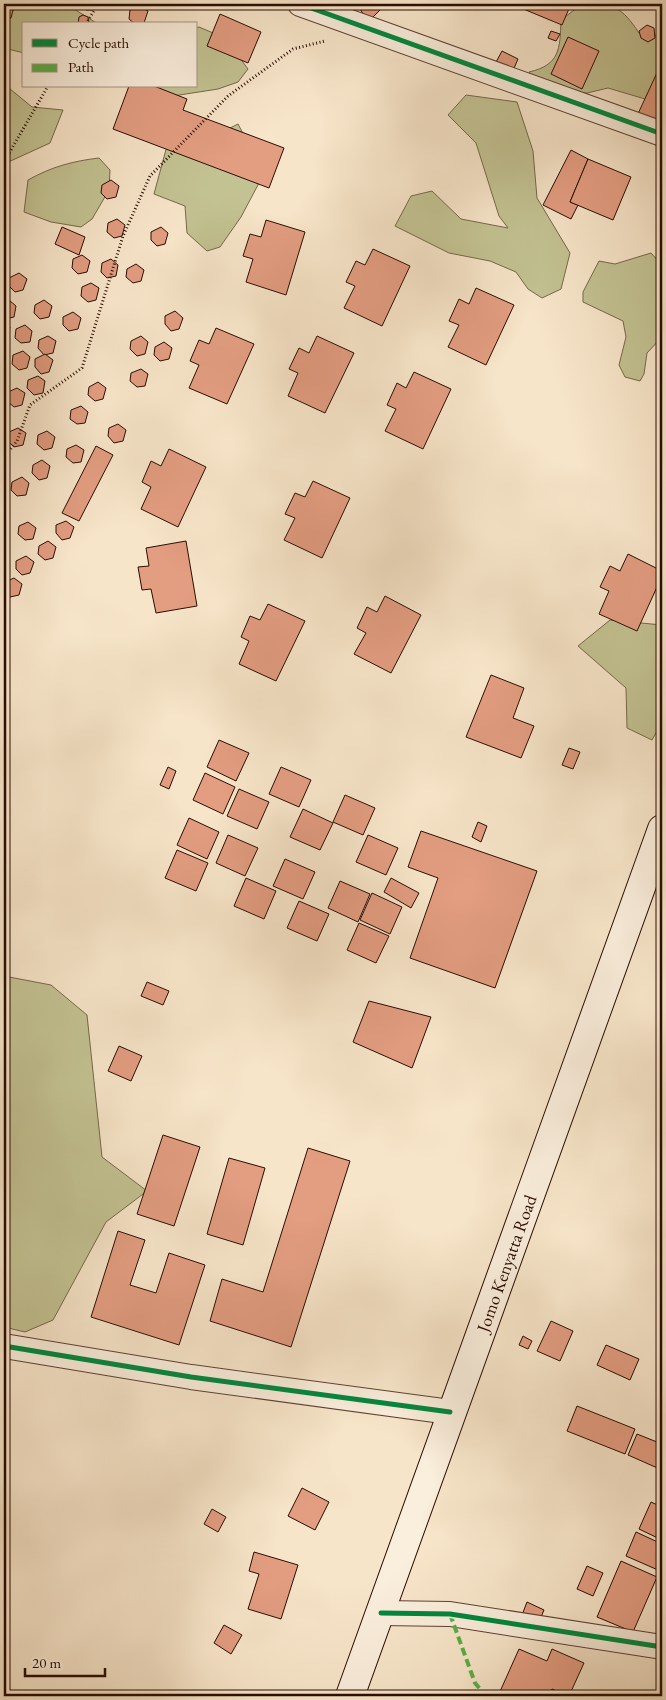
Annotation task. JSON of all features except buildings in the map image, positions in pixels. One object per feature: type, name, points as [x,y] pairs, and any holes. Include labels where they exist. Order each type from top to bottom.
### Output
[{"type":"main road","name":"Jomo Kenyatta Road","points":[[350,1696],[381,1613],[450,1412],[662,829]]},
{"type":"street","points":[[300,4],[662,134]]},
{"type":"street","points":[[4,1346],[191,1377],[450,1412]]},
{"type":"street","points":[[381,1613],[450,1614],[662,1647]]},
{"type":"path","points":[[87,22],[98,4]]},
{"type":"path","points":[[4,457],[17,441],[30,405],[82,368],[123,236],[150,176],[228,96],[293,49],[328,40]]},
{"type":"path","points":[[4,162],[47,88]]},
{"type":"shaded area","points":[[17,4],[66,4],[95,22],[22,22],[22,52],[4,48],[4,19],[16,8]]},
{"type":"shaded area","points":[[582,4],[616,8],[627,17],[639,33],[662,36],[662,122],[645,99],[608,88],[587,93],[561,92],[540,84],[529,72],[547,65],[552,60],[559,47],[561,20]]},
{"type":"shaded area","points":[[198,27],[225,38],[248,69],[238,82],[218,89],[173,96],[154,88],[198,88]]},
{"type":"shaded area","points":[[4,84],[32,107],[63,110],[50,143],[4,164]]},
{"type":"shaded area","points":[[466,95],[517,102],[533,151],[537,198],[570,253],[561,289],[542,298],[528,289],[516,272],[490,261],[449,253],[395,226],[411,196],[432,191],[461,219],[508,228],[499,216],[476,143],[448,115]]},
{"type":"shaded area","points":[[238,124],[247,141],[268,166],[241,217],[220,247],[207,251],[187,233],[185,206],[154,194],[168,142],[218,134]]},
{"type":"shaded area","points":[[99,158],[110,170],[109,190],[92,219],[81,227],[51,222],[24,212],[28,180],[62,165]]},
{"type":"shaded area","points":[[651,253],[662,265],[662,337],[647,353],[644,374],[640,381],[625,377],[619,365],[626,337],[623,321],[583,302],[583,292],[599,261],[615,264]]},
{"type":"shaded area","points":[[610,620],[662,625],[662,722],[652,740],[627,728],[626,688],[578,646]]},
{"type":"shaded area","points":[[4,976],[51,985],[87,1015],[102,1157],[147,1191],[106,1222],[53,1320],[25,1332],[4,1327]]},
{"type":"marked path","points":[[450,1614],[475,1683],[486,1696]]},
{"type":"cycle path","points":[[300,4],[662,134]]},
{"type":"cycle path","points":[[4,1346],[191,1377],[450,1412]]},
{"type":"cycle path","points":[[381,1613],[450,1614],[662,1647]]}]
